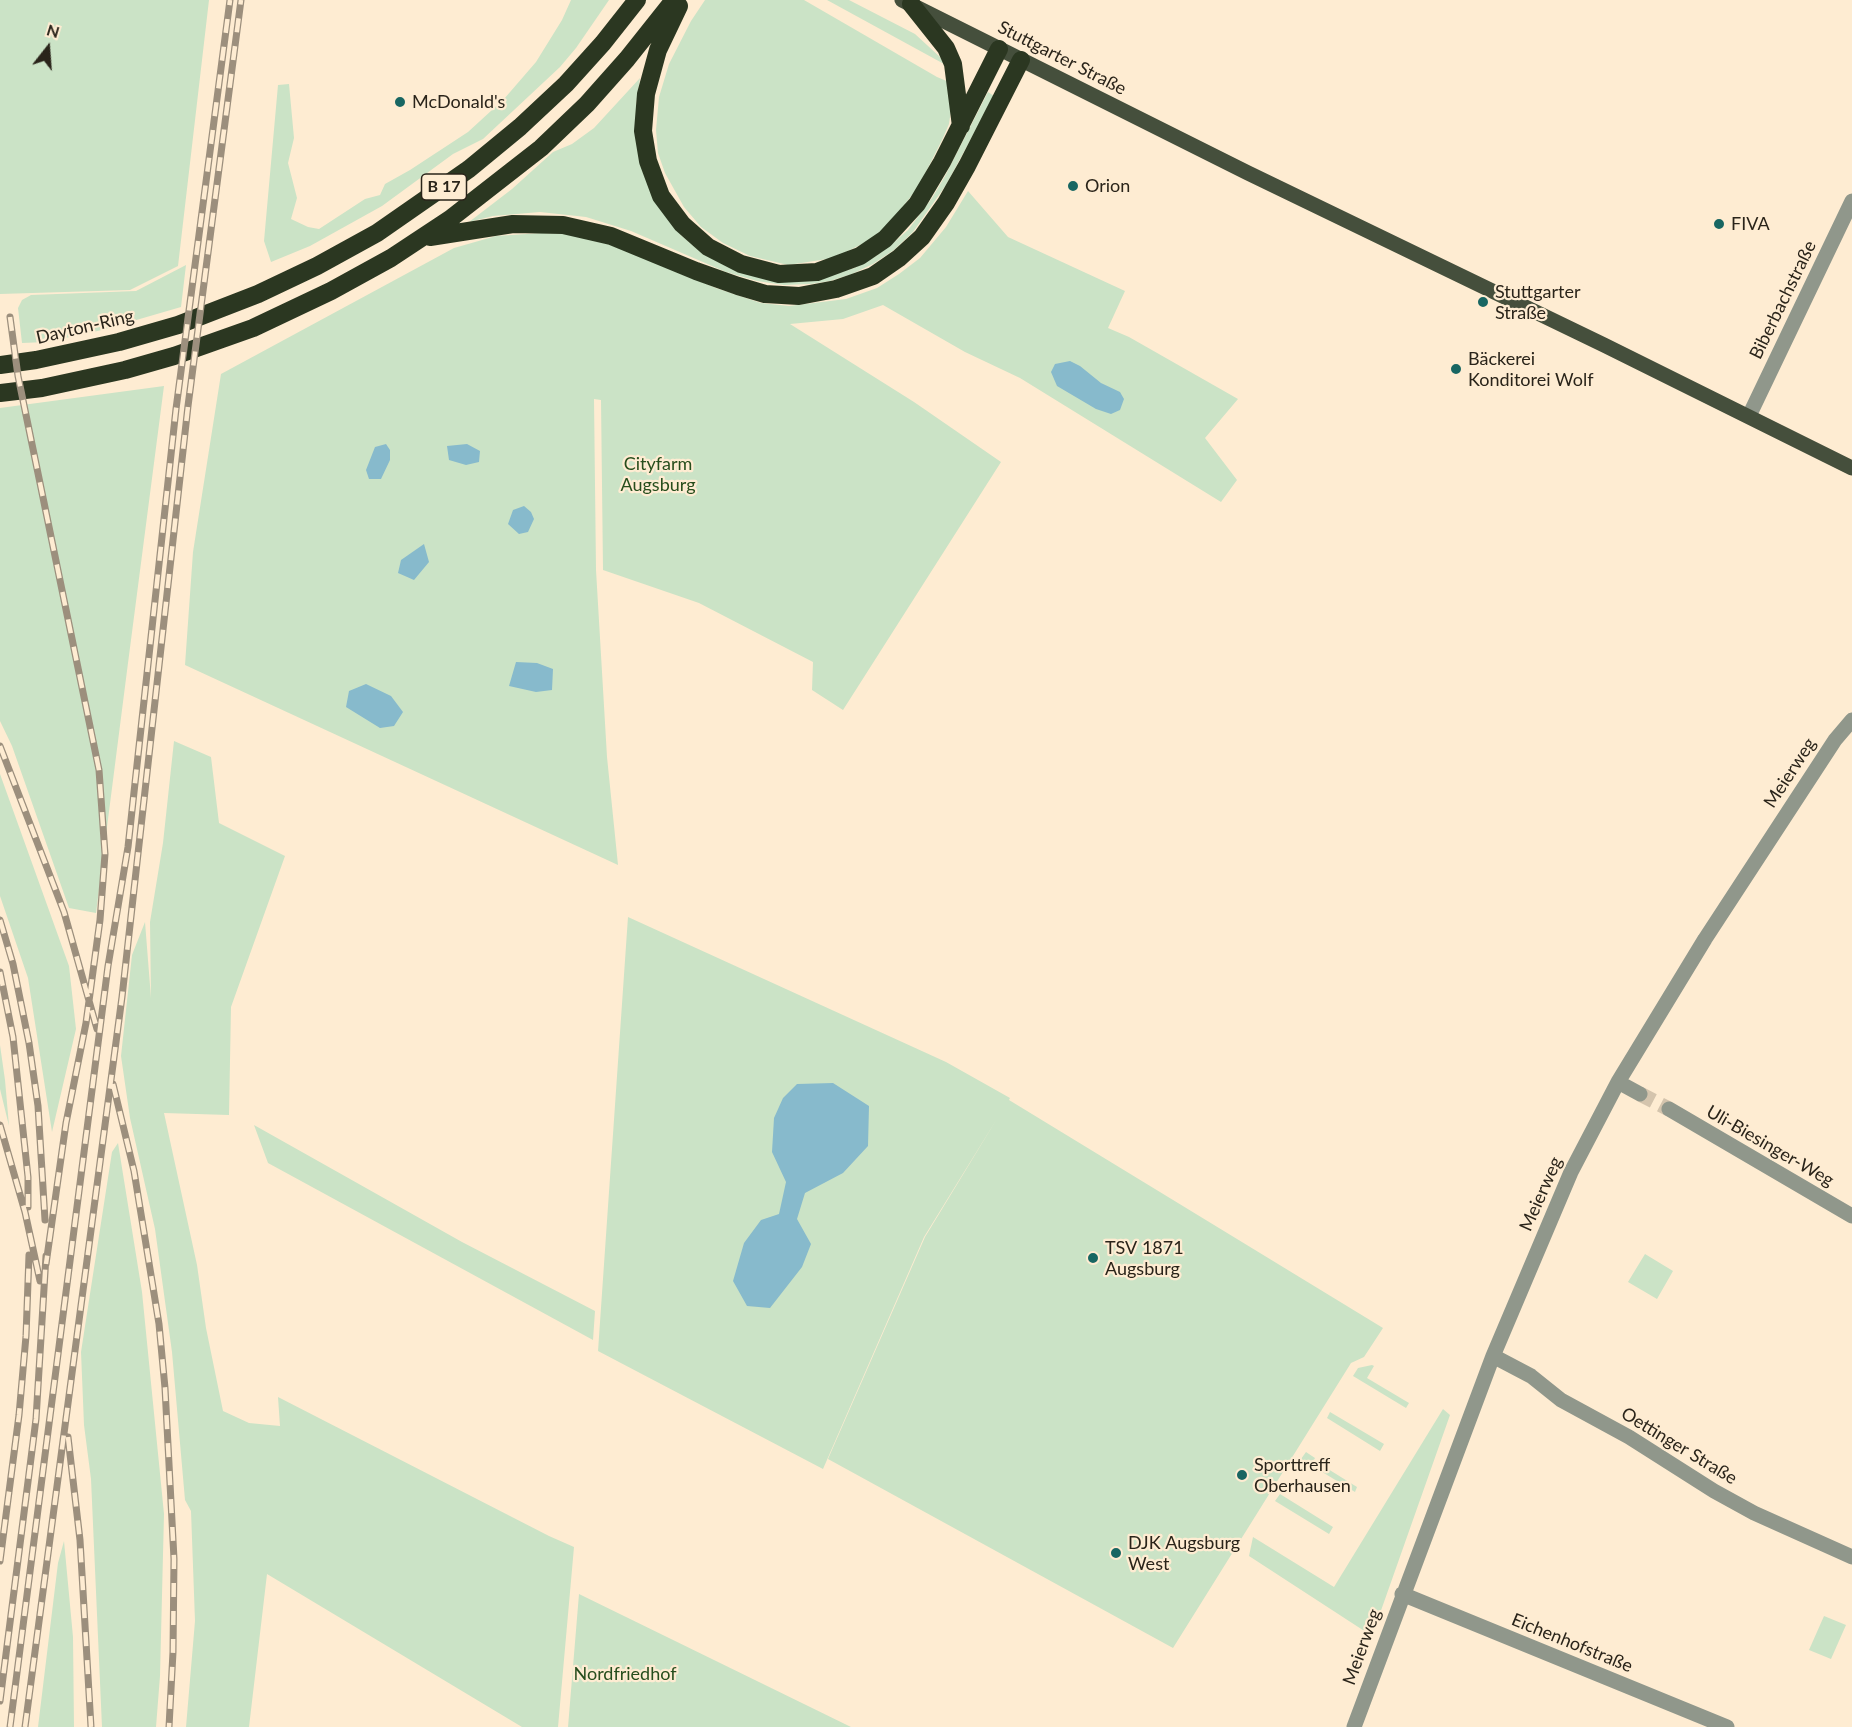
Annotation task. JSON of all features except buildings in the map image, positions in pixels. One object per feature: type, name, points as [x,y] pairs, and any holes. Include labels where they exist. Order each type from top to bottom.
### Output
[{"type":"highway","name":"Dayton-Ring","points":[[0,365],[36,360],[109,344],[178,325],[258,294],[317,266],[377,233],[469,169],[520,127],[603,43],[637,0]]},
{"type":"highway","name":"B 17","points":[[0,393],[42,388],[125,370],[174,356],[253,328],[331,291],[391,258],[489,190],[549,140],[587,104],[627,59],[674,0]]},
{"type":"highway","points":[[681,0],[658,50],[646,94],[643,131],[648,161],[661,196],[682,224],[708,247],[741,264],[779,274],[817,272],[860,256],[885,239],[917,204],[942,162],[999,49]]},
{"type":"highway","points":[[907,2],[946,48],[953,64],[956,74],[960,126]]},
{"type":"highway","points":[[422,238],[513,224],[563,225],[611,236],[696,271],[765,294],[799,296],[836,289],[873,276],[899,258],[922,237],[957,185],[1022,60]]},
{"type":"main road","name":"Stuttgarter Straße","points":[[907,2],[1258,178],[1852,468]]},
{"type":"street","name":"Biberbachstraße","points":[[1749,416],[1852,201]]},
{"type":"street","name":"Meierweg","points":[[1354,1727],[1493,1356],[1571,1172],[1618,1082],[1705,939],[1835,740],[1852,720]]},
{"type":"street","points":[[1618,1082],[1640,1094]]},
{"type":"street","name":"Uli-Biesinger-Weg","points":[[1668,1109],[1852,1216]]},
{"type":"street","name":"Oettinger Straße","points":[[1493,1356],[1531,1376],[1561,1400],[1639,1443],[1714,1491],[1754,1513],[1852,1557]]},
{"type":"street","name":"Eichenhofstraße","points":[[1402,1594],[1727,1727]]},
{"type":"green space","points":[[0,0],[209,0],[178,266],[130,290],[0,294]]},
{"type":"green space","points":[[571,0],[609,0],[560,67],[483,139],[453,154],[382,206],[310,246],[271,262],[264,241],[278,85],[289,84],[294,138],[288,163],[297,198],[291,219],[308,227],[319,229],[365,199],[380,195],[385,184],[468,132],[504,99],[536,62],[562,20]]},
{"type":"green space","points":[[705,0],[804,0],[949,82],[951,110],[949,124],[919,186],[888,226],[866,242],[834,258],[788,265],[750,256],[723,243],[701,227],[684,207],[665,173],[658,153],[656,130],[659,97],[669,64],[691,21]]},
{"type":"green space","points":[[827,0],[849,0],[915,34],[940,57],[944,64]]},
{"type":"green space","points":[[640,78],[636,105],[662,210],[681,235],[703,254],[831,275],[854,268],[876,256],[908,230],[945,176],[988,92],[994,96],[946,185],[913,232],[894,250],[873,264],[830,281],[784,285],[757,281],[726,272],[631,231],[586,217],[540,212],[493,216],[469,222],[512,189],[553,152],[572,144],[594,128]]},
{"type":"green space","name":"Cityfarm Augsburg","points":[[968,191],[1008,237],[1125,291],[1108,328],[1129,337],[1238,399],[1205,438],[1237,480],[1221,502],[1020,378],[965,352],[883,305],[843,319],[790,324],[914,402],[1001,462],[843,710],[812,690],[813,662],[699,603],[603,570],[601,400],[594,399],[596,570],[607,757],[618,865],[185,665],[193,552],[221,374],[454,248],[496,236],[567,234],[620,247],[716,288],[761,303],[789,306],[846,299],[877,288],[920,258],[946,227]]},
{"type":"green space","points":[[186,265],[181,307],[102,330],[47,342],[22,343],[18,308],[22,300],[31,295],[136,291]]},
{"type":"green space","points":[[164,386],[96,913],[69,908],[12,746],[0,721],[0,408]]},
{"type":"green space","points":[[174,741],[211,757],[219,823],[285,856],[231,1007],[229,1115],[164,1113],[197,1265],[206,1328],[223,1411],[249,1423],[280,1426],[278,1397],[574,1547],[558,1727],[522,1727],[267,1574],[249,1727],[186,1727],[195,1621],[191,1511],[185,1500],[172,1352],[155,1229],[130,1118],[121,1056],[132,955],[145,922],[151,998],[150,922],[163,843]]},
{"type":"green space","points":[[0,774],[69,966],[76,1029],[52,1132],[28,978],[0,896]]},
{"type":"green space","points":[[628,917],[946,1062],[1010,1098],[1009,1100],[1383,1328],[1364,1357],[1351,1363],[1173,1648],[828,1459],[925,1237],[998,1117],[924,1237],[823,1469],[598,1351]]},
{"type":"green space","points":[[0,1045],[5,1080],[9,1126],[0,1089]]},
{"type":"green space","points":[[254,1125],[462,1242],[595,1311],[593,1340],[268,1163]]},
{"type":"green space","points":[[118,1143],[142,1292],[164,1514],[160,1676],[156,1727],[102,1727],[91,1479],[84,1425],[81,1352],[112,1152]]},
{"type":"green space","points":[[1645,1254],[1673,1271],[1657,1299],[1628,1282]]},
{"type":"green space","points":[[1374,1366],[1367,1378],[1409,1403],[1406,1408],[1353,1376],[1358,1368]]},
{"type":"green space","points":[[1443,1409],[1450,1415],[1372,1636],[1249,1556],[1253,1537],[1334,1587]]},
{"type":"green space","points":[[1330,1412],[1384,1444],[1380,1451],[1327,1418]]},
{"type":"green space","points":[[1306,1452],[1315,1458],[1312,1464],[1325,1472],[1328,1469],[1357,1487],[1355,1492],[1301,1459]]},
{"type":"green space","points":[[1280,1494],[1333,1527],[1329,1534],[1275,1501]]},
{"type":"green space","points":[[64,1541],[73,1637],[74,1727],[38,1727],[58,1563]]},
{"type":"green space","name":"Nordfriedhof","points":[[579,1594],[851,1727],[568,1727]]},
{"type":"green space","points":[[1824,1616],[1846,1625],[1831,1659],[1809,1650]]},
{"type":"water","points":[[1070,361],[1101,383],[1120,392],[1124,399],[1120,410],[1111,414],[1096,409],[1057,386],[1051,372],[1055,364]]},
{"type":"water","points":[[386,444],[390,450],[390,460],[381,479],[369,479],[366,470],[375,447]]},
{"type":"water","points":[[467,444],[480,451],[479,462],[466,465],[449,460],[447,446]]},
{"type":"water","points":[[524,506],[531,512],[534,519],[528,532],[519,534],[508,524],[513,510]]},
{"type":"water","points":[[424,544],[429,562],[414,580],[398,573],[401,560]]},
{"type":"water","points":[[516,662],[537,663],[553,669],[552,690],[536,692],[509,686]]},
{"type":"water","points":[[366,684],[391,696],[403,712],[394,726],[380,728],[346,707],[349,691]]},
{"type":"water","points":[[833,1083],[869,1106],[868,1146],[843,1173],[805,1193],[797,1219],[811,1244],[802,1267],[770,1308],[747,1306],[733,1281],[744,1243],[761,1220],[779,1214],[786,1182],[772,1152],[774,1118],[783,1098],[797,1084]]},
{"type":"tunnel","points":[[1640,1094],[1669,1109]]},
{"type":"railway","points":[[10,1727],[108,966],[128,847],[176,409],[230,0]]},
{"type":"railway","points":[[25,1727],[122,997],[188,406],[241,0]]},
{"type":"railway","points":[[10,317],[18,376],[99,770],[105,854],[100,920],[86,1023],[66,1123],[46,1264]]},
{"type":"railway","points":[[0,746],[64,912],[97,1029]]},
{"type":"railway","points":[[0,920],[13,964],[29,1043],[38,1106],[45,1220]]},
{"type":"railway","points":[[0,972],[13,1037],[28,1177],[28,1207]]},
{"type":"railway","points":[[113,1084],[134,1171],[159,1324],[165,1388],[174,1559],[169,1727]]},
{"type":"railway","points":[[0,1125],[25,1212],[40,1281]]},
{"type":"railway","points":[[0,1561],[19,1415],[26,1336],[29,1255]]},
{"type":"railway","points":[[0,1701],[36,1419],[46,1256]]},
{"type":"railway","points":[[68,1437],[80,1540],[91,1727]]},
{"type":"place","name":"McDonald's","points":[[400,102]]},
{"type":"place","name":"Orion","points":[[1073,186]]},
{"type":"place","name":"FIVA","points":[[1719,224]]},
{"type":"place","name":"Stuttgarter Straße","points":[[1483,302]]},
{"type":"place","name":"Bäckerei Konditorei Wolf","points":[[1456,369]]},
{"type":"place","name":"TSV 1871 Augsburg","points":[[1093,1258]]},
{"type":"place","name":"Sporttreff Oberhausen","points":[[1242,1475]]},
{"type":"place","name":"DJK Augsburg West","points":[[1116,1553]]}]
